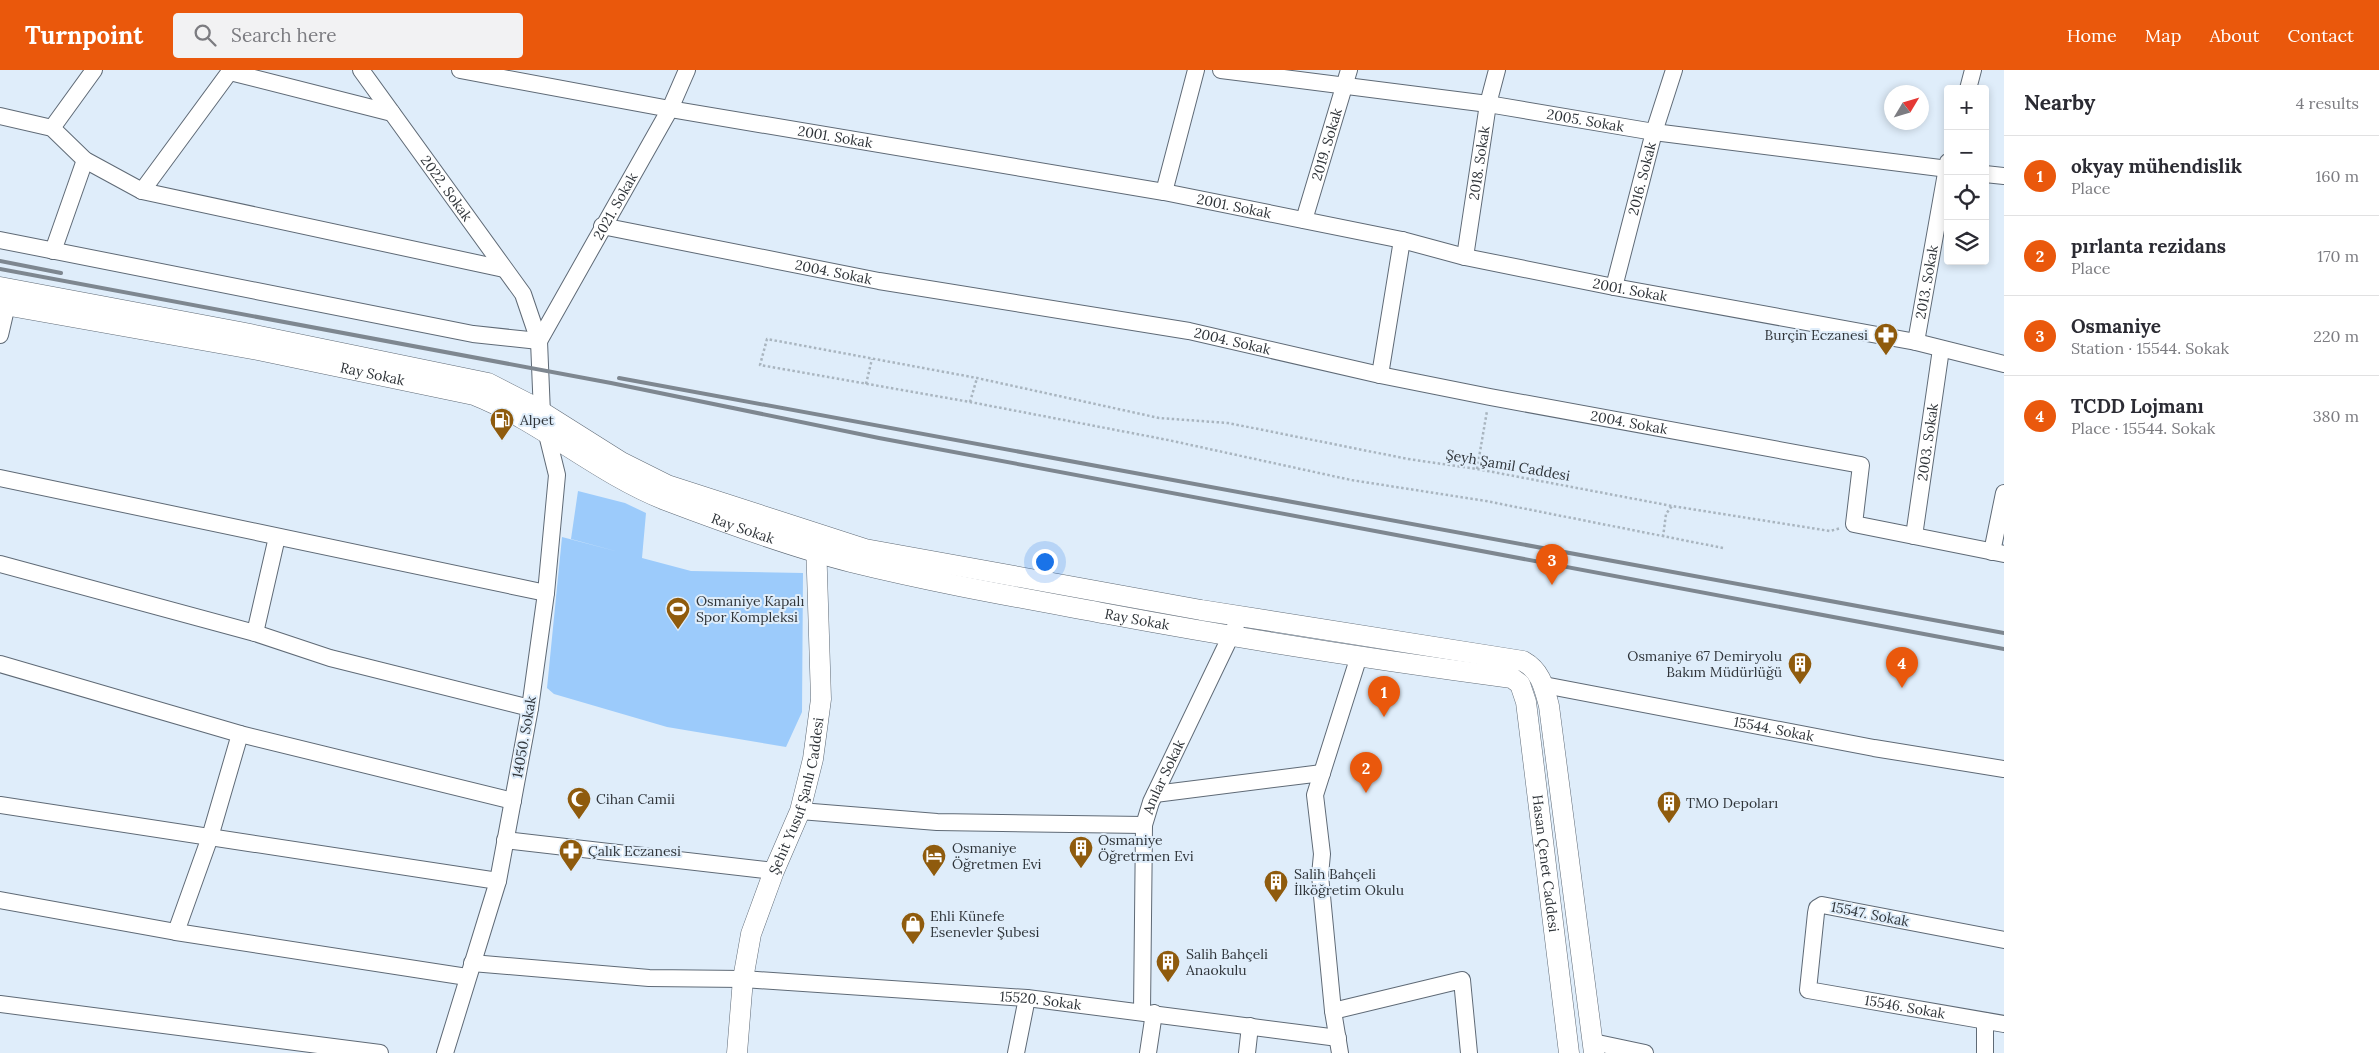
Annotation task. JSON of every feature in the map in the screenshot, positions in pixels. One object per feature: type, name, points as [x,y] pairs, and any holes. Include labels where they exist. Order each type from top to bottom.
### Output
[{"type":"street","points":[[52,128],[94,70]]},
{"type":"street","name":"2022. Sokak","points":[[361,70],[523,294],[539,341]]},
{"type":"street","name":"2001. Sokak","points":[[460,70],[670,109],[1164,192],[1402,240],[1465,256],[1614,287],[1916,342],[2004,364]]},
{"type":"street","name":"2021. Sokak","points":[[539,341],[602,226],[670,109],[688,70]]},
{"type":"street","points":[[1164,192],[1196,70]]},
{"type":"street","name":"2005. Sokak","points":[[1221,70],[1348,78],[1654,132],[1944,166]]},
{"type":"street","name":"2018. Sokak","points":[[1465,256],[1488,104],[1497,70]]},
{"type":"street","name":"2016. Sokak","points":[[1614,287],[1654,132],[1674,70]]},
{"type":"street","points":[[1969,85],[1973,70]]},
{"type":"street","points":[[142,191],[231,71],[392,113]]},
{"type":"street","name":"2019. Sokak","points":[[1304,220],[1348,78]]},
{"type":"street","points":[[0,116],[52,128],[85,160],[142,191],[504,269]]},
{"type":"street","points":[[53,251],[85,160]]},
{"type":"street","points":[[1989,174],[2004,176]]},
{"type":"street","name":"2013. Sokak","points":[[1916,342],[1945,175]]},
{"type":"street","name":"2004. Sokak","points":[[602,226],[878,281],[1190,331],[1380,375],[1490,398],[1861,465],[1854,524]]},
{"type":"street","points":[[0,240],[473,334],[539,341]]},
{"type":"street","points":[[1380,375],[1402,240]]},
{"type":"street","points":[[0,335],[2,298],[470,378],[503,389],[621,462],[667,485],[816,543],[1240,616],[1516,659],[1535,669],[1544,684],[1554,732],[1594,1048],[1645,1053]]},
{"type":"street","name":"Ray Sokak","points":[[2,298],[453,390],[490,402],[548,434],[609,473],[643,490],[816,543],[852,562],[1016,597],[1230,636],[1512,678]]},
{"type":"street","name":"14050. Sokak","points":[[445,1053],[498,881],[530,708],[546,593],[557,475],[542,414],[539,341]]},
{"type":"street","name":"2003. Sokak","points":[[1914,536],[1941,349]]},
{"type":"street","points":[[0,478],[546,593]]},
{"type":"street","points":[[1854,524],[1998,553],[2004,493]]},
{"type":"street","points":[[255,633],[277,537]]},
{"type":"street","name":"Şehit Yusuf Şanlı Caddesi","points":[[737,1053],[743,979],[751,934],[774,871],[800,811],[813,759],[821,699],[816,543]]},
{"type":"street","points":[[0,564],[255,633],[330,658],[530,708]]},
{"type":"street","name":"Anılar Sokak","points":[[1148,1053],[1144,825],[1155,794],[1240,616]]},
{"type":"street","points":[[1339,1046],[1333,1011],[1320,875],[1322,854],[1315,795],[1359,656]]},
{"type":"street","points":[[0,664],[240,734],[513,802]]},
{"type":"street","name":"Hasan Çenet Caddesi","points":[[1512,678],[1520,684],[1526,702],[1569,1053]]},
{"type":"street","name":"15544. Sokak","points":[[1544,684],[1874,748],[2004,769]]},
{"type":"street","points":[[176,932],[210,837],[240,734]]},
{"type":"street","points":[[1155,794],[1322,773]]},
{"type":"street","points":[[0,805],[498,881]]},
{"type":"street","points":[[800,811],[937,822],[1144,825]]},
{"type":"street","points":[[505,840],[774,871]]},
{"type":"street","name":"15520. Sokak","points":[[0,900],[176,932],[470,970],[649,978],[743,979],[1027,998],[1250,1026],[1339,1046]]},
{"type":"street","name":"15547. Sokak","points":[[1808,990],[1816,913],[1817,908],[1822,905],[2004,940]]},
{"type":"street","points":[[1333,1011],[1462,980],[1469,1053]]},
{"type":"street","name":"15546. Sokak","points":[[1808,990],[2004,1024]]},
{"type":"street","points":[[1016,1053],[1027,998]]},
{"type":"street","points":[[0,1004],[380,1053]]},
{"type":"street","points":[[1985,1021],[1985,1053]]},
{"type":"street","points":[[1247,1053],[1250,1026]]},
{"type":"path","name":"Şeyh Şamil Caddesi","points":[[866,384],[760,365],[768,339],[977,378],[1159,418],[1228,423],[1672,506],[1830,531],[1854,524]]},
{"type":"path","points":[[872,359],[866,384],[1168,440],[1351,480],[1486,501],[1722,548]]},
{"type":"path","points":[[970,402],[977,378]]},
{"type":"path","points":[[1477,469],[1490,398]]},
{"type":"path","points":[[1662,537],[1666,514],[1672,506]]},
{"type":"shaded area","name":"Osmaniye Kapalı Spor Kompleksi","points":[[578,491],[625,503],[646,513],[642,558],[691,571],[803,573],[802,712],[786,747],[667,727],[554,694],[547,688],[562,537],[619,552],[571,539]]},
{"type":"railway","points":[[0,261],[61,273]]},
{"type":"railway","points":[[0,269],[611,383],[879,438],[2004,649]]},
{"type":"railway","points":[[619,378],[2004,633]]},
{"type":"place","name":"Burçin Eczanesi","points":[[1886,356]]},
{"type":"place","name":"Alpet","points":[[502,441]]},
{"type":"place","name":"Osmaniye","points":[[1552,585]]},
{"type":"place","name":"Osmaniye Kapalı Spor Kompleksi","points":[[678,630]]},
{"type":"place","name":"Osmaniye 67 Demiryolu Bakım Müdürlüğü","points":[[1800,685]]},
{"type":"place","name":"TCDD Lojmanı","points":[[1902,688]]},
{"type":"place","name":"okyay mühendislik","points":[[1384,717]]},
{"type":"place","name":"pırlanta rezidans","points":[[1366,793]]},
{"type":"place","name":"Cihan Camii","points":[[579,820]]},
{"type":"place","name":"TMO Depoları","points":[[1669,824]]},
{"type":"place","name":"Osmaniye Öğretrmen Evi","points":[[1081,869]]},
{"type":"place","name":"Çalık Eczanesi","points":[[571,872]]},
{"type":"place","name":"Osmaniye Öğretmen Evi","points":[[934,877]]},
{"type":"place","name":"Salih Bahçeli İlköğretim Okulu","points":[[1276,903]]},
{"type":"place","name":"Ehli Künefe Esenevler Şubesi","points":[[913,945]]},
{"type":"place","name":"Salih Bahçeli Anaokulu","points":[[1168,983]]}]
